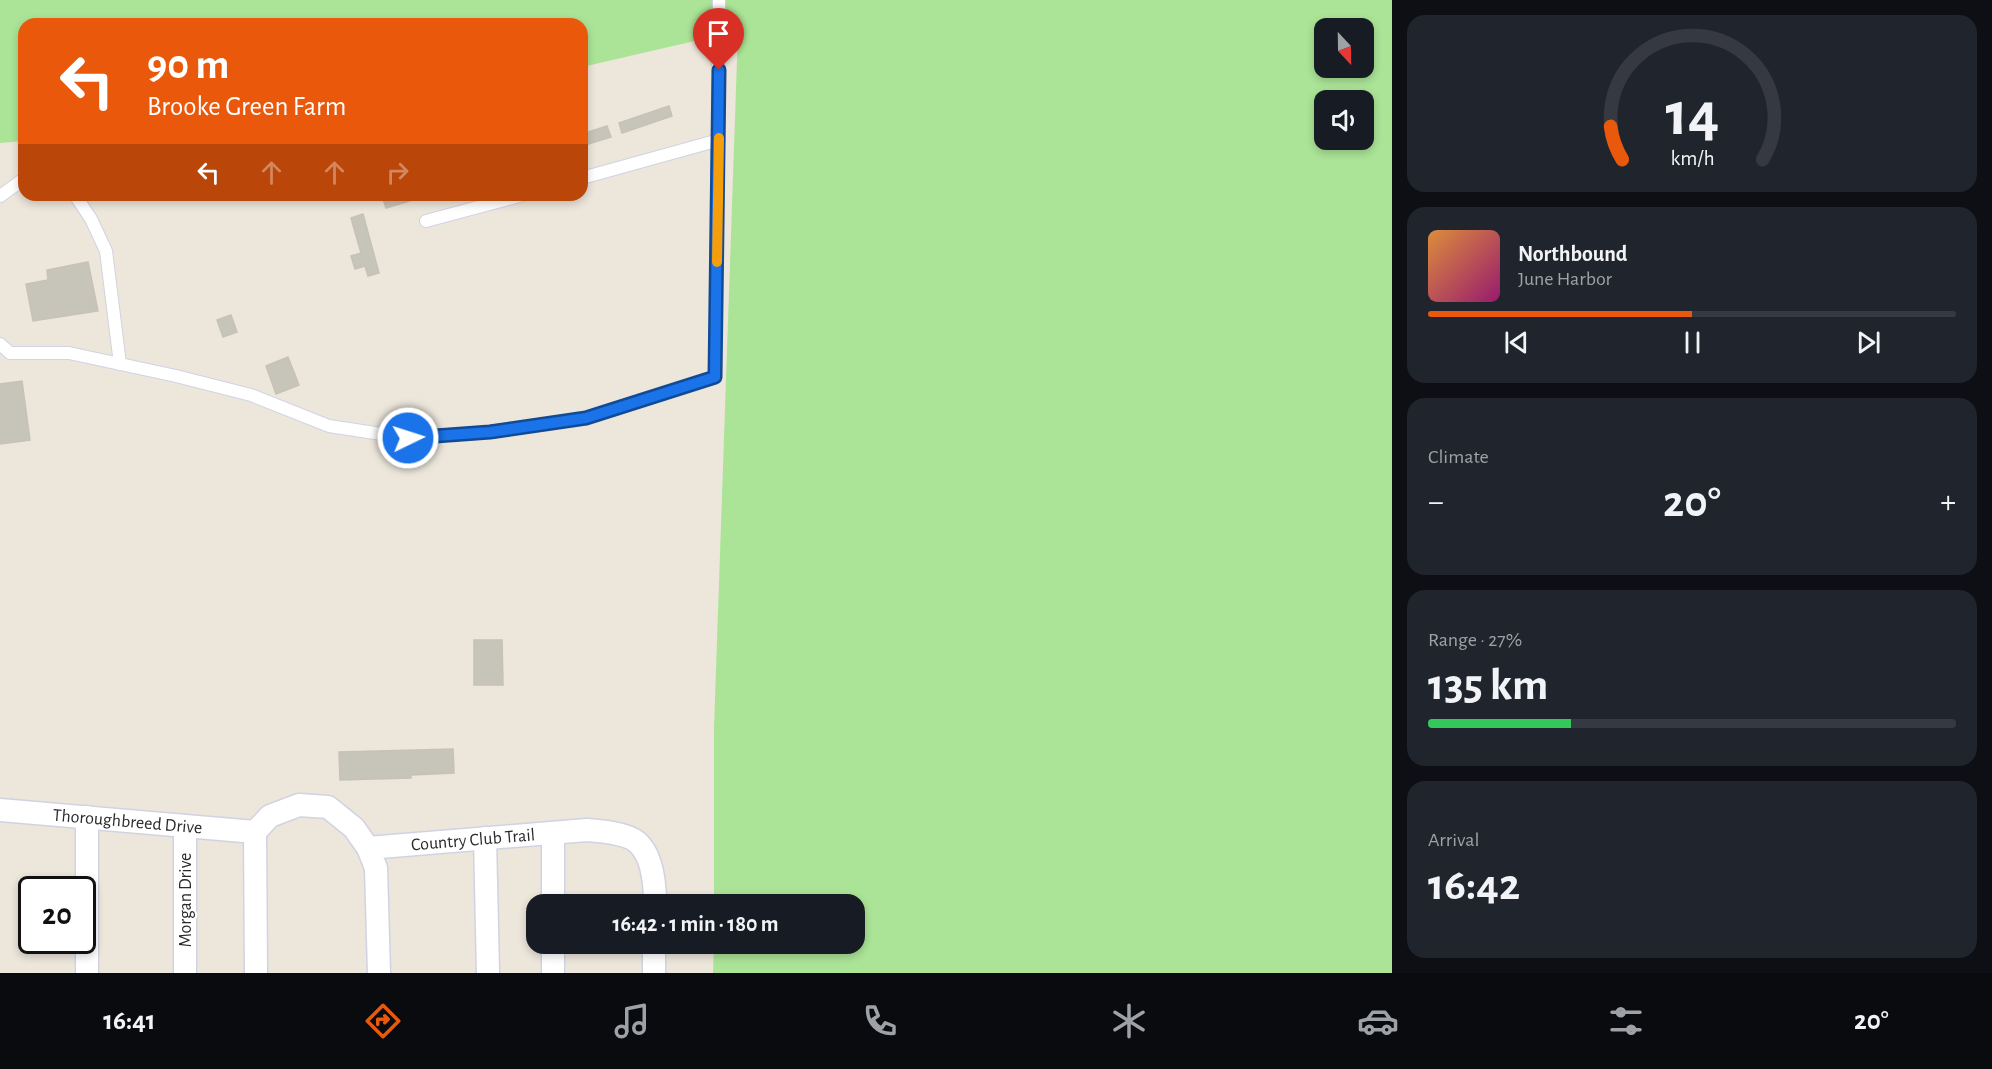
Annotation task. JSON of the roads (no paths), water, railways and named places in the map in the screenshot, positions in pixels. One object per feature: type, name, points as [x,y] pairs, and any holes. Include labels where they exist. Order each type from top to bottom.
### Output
[{"type":"street","points":[[256,973],[255,832],[270,816],[299,805],[328,807],[354,828],[368,848],[376,868],[379,973]]},
{"type":"street","name":"Thoroughbreed Drive","points":[[0,810],[255,832]]},
{"type":"street","points":[[87,817],[87,973]]},
{"type":"street","name":"Morgan Drive","points":[[185,826],[185,973]]},
{"type":"street","name":"Country Club Trail","points":[[368,848],[587,830],[616,833],[637,842],[649,860],[655,894]]},
{"type":"street","points":[[553,833],[553,894]]},
{"type":"street","points":[[485,838],[488,973]]},
{"type":"street","points":[[553,954],[553,973]]},
{"type":"street","points":[[654,954],[654,973]]},
{"type":"lane","points":[[0,344],[10,353],[69,353],[120,364],[251,395],[329,426],[408,438],[490,432],[586,418],[715,377],[719,0]]},
{"type":"lane","points":[[588,176],[719,140]]},
{"type":"lane","points":[[0,196],[18,183]]},
{"type":"lane","points":[[79,201],[91,219],[106,251],[120,364]]},
{"type":"lane","points":[[426,221],[501,201]]}]
